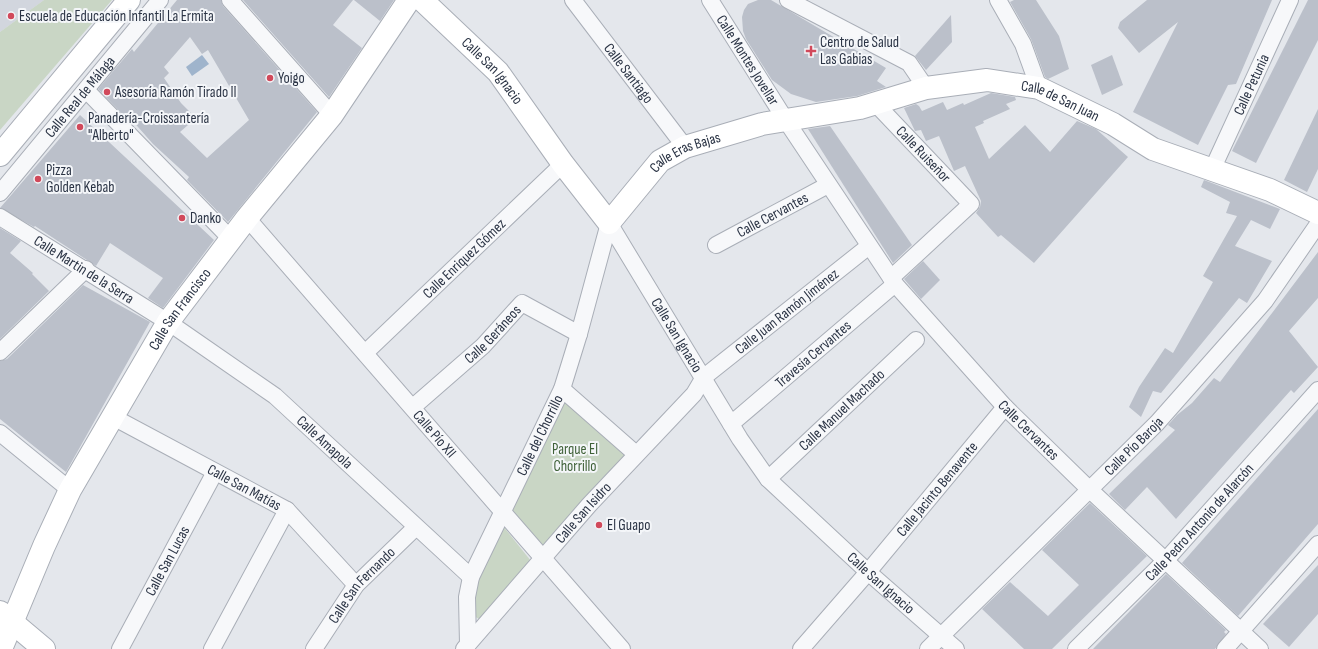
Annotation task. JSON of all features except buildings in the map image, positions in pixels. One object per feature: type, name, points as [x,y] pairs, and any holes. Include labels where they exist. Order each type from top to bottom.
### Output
[{"type":"street","name":"Calle Real de Málaga","points":[[0,154],[129,0]]},
{"type":"street","name":"Calle Real de Málaga","points":[[0,193],[160,0]]},
{"type":"street","points":[[230,0],[332,115]]},
{"type":"street","name":"Calle San Francisco","points":[[1,649],[6,617],[44,546],[70,490],[168,322],[247,218],[332,115],[409,0]]},
{"type":"street","name":"Calle San Ignacio","points":[[422,0],[498,72],[563,164],[609,223],[731,424],[768,479],[868,572],[956,649]]},
{"type":"street","name":"Calle Santiago","points":[[573,0],[685,147]]},
{"type":"street","name":"Calle Montes Jovellar","points":[[710,0],[785,119]]},
{"type":"street","points":[[788,0],[909,63],[926,88]]},
{"type":"street","points":[[998,0],[1023,44],[1039,88]]},
{"type":"street","name":"Calle Petunia","points":[[1212,170],[1290,0]]},
{"type":"street","name":"Calle de San Juan","points":[[785,119],[876,104],[926,88],[988,80],[1039,88],[1113,124],[1153,149],[1270,190],[1318,212]]},
{"type":"street","points":[[86,90],[231,239]]},
{"type":"street","name":"Calle Ruiseñor","points":[[876,104],[971,204]]},
{"type":"street","name":"Calle Eras Bajas","points":[[609,223],[660,161],[685,147],[762,124],[785,119]]},
{"type":"street","name":"Calle Cervantes","points":[[785,119],[893,281],[945,341],[1005,407],[1089,489],[1260,649]]},
{"type":"street","name":"Calle Enriquez Gómez","points":[[365,353],[563,164]]},
{"type":"street","name":"Calle Cervantes","points":[[716,245],[828,185]]},
{"type":"street","name":"Travesía Cervantes","points":[[731,424],[893,281],[971,204]]},
{"type":"street","name":"Calle Martin de la Serra","points":[[0,218],[86,269],[168,322]]},
{"type":"street","name":"Calle Pío XII","points":[[247,218],[622,649]]},
{"type":"street","name":"Calle del Chorrillo","points":[[466,646],[467,597],[471,577],[502,510],[562,389],[579,334],[609,223]]},
{"type":"street","name":"Calle Pío Baroja","points":[[928,649],[1157,423],[1264,301],[1318,224]]},
{"type":"street","name":"Calle Juan Ramón Jiménez","points":[[704,378],[869,246]]},
{"type":"street","points":[[0,352],[86,269]]},
{"type":"street","name":"Calle Geráneos","points":[[413,407],[483,346],[522,303],[579,334]]},
{"type":"street","name":"Calle Amapola","points":[[168,322],[275,396],[471,577]]},
{"type":"street","name":"Calle Manuel Machado","points":[[768,479],[916,340]]},
{"type":"street","name":"Calle San Isidro","points":[[466,646],[542,558],[636,454],[694,394],[704,378]]},
{"type":"street","points":[[562,389],[636,454]]},
{"type":"street","name":"Calle Pedro Antonio de Alarcón","points":[[1076,649],[1166,560],[1318,390]]},
{"type":"street","name":"Calle Jacinto Benavente","points":[[801,649],[868,572],[1005,407]]},
{"type":"street","name":"Calle San Matías","points":[[113,417],[287,510],[356,585]]},
{"type":"street","points":[[0,433],[70,490]]},
{"type":"street","name":"Calle San Lucas","points":[[120,649],[214,472]]},
{"type":"street","points":[[212,649],[287,510]]},
{"type":"street","name":"Calle San Fernando","points":[[314,649],[356,585],[416,527]]},
{"type":"street","points":[[1225,649],[1318,544]]},
{"type":"street","points":[[6,617],[44,649]]},
{"type":"shaded area","name":"Escuela de Educación Infantil La Ermita","points":[[0,0],[44,0],[0,32]]},
{"type":"green space","points":[[44,0],[112,0],[0,130],[0,32]]},
{"type":"green space","name":"Parque El Chorrillo","points":[[564,401],[626,455],[542,547],[511,509]]},
{"type":"green space","points":[[503,526],[531,561],[479,619],[474,616],[474,596],[478,576]]},
{"type":"water","points":[[202,55],[209,64],[192,76],[186,67]]},
{"type":"place","name":"Escuela de Educación Infantil La Ermita","points":[[11,16]]},
{"type":"place","name":"Centro de Salud Las Gabias","points":[[811,51]]},
{"type":"place","name":"Yoigo","points":[[270,78]]},
{"type":"place","name":"Asesoría Ramón Tirado II","points":[[107,92]]},
{"type":"place","name":"Panadería-Croissantería \"Alberto\"","points":[[80,127]]},
{"type":"place","name":"Pizza Golden Kebab","points":[[38,179]]},
{"type":"place","name":"Danko","points":[[182,218]]},
{"type":"place","name":"El Guapo","points":[[599,525]]}]
